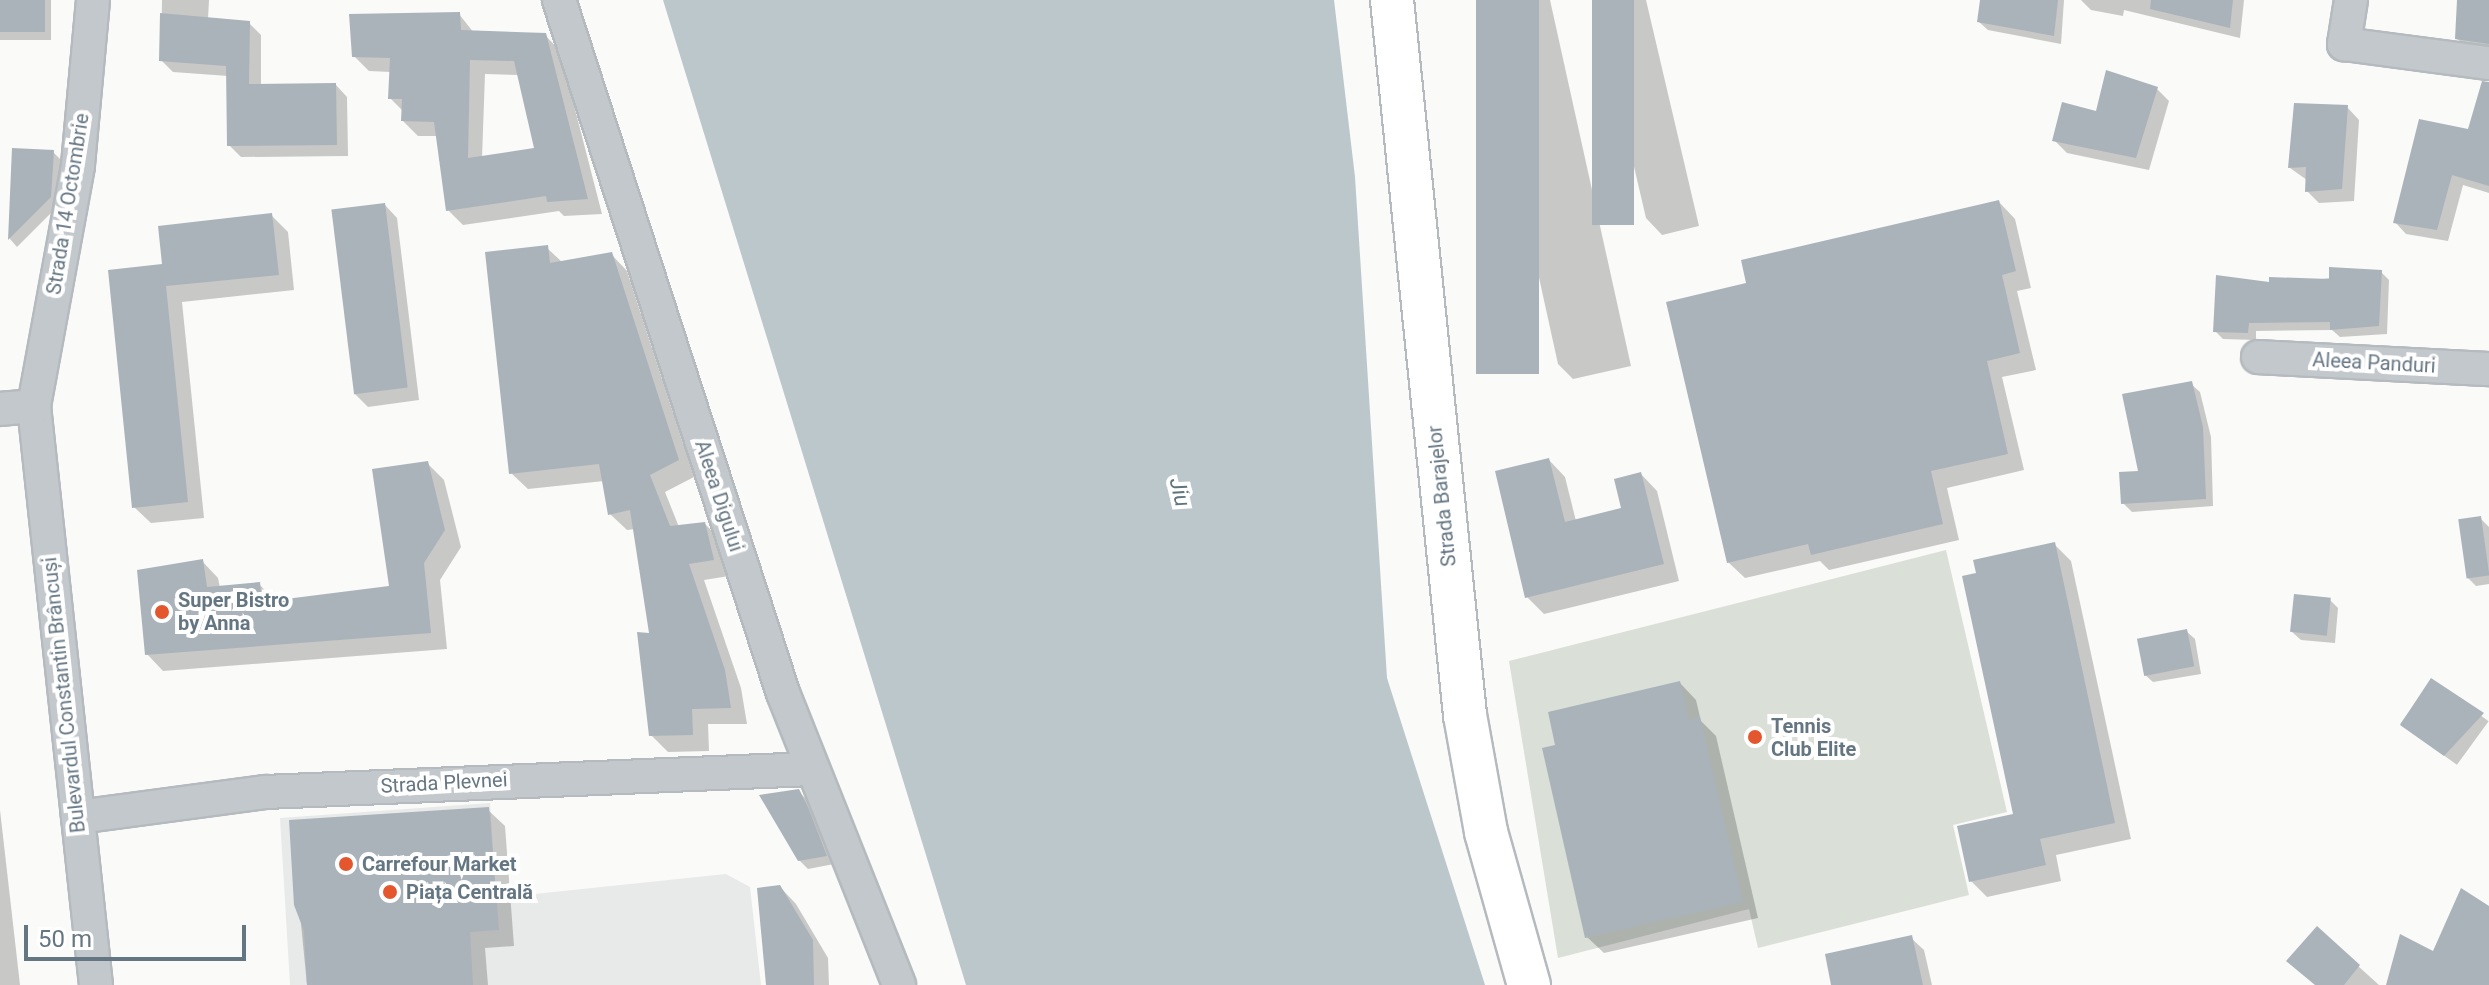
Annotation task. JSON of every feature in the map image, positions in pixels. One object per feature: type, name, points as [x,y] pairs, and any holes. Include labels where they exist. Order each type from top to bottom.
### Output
[{"type":"main road","name":"Strada Barajelor","points":[[1392,0],[1465,715],[1486,832],[1529,985]]},
{"type":"street","name":"Strada 14 Octombrie","points":[[34,406],[78,166],[93,0]]},
{"type":"street","name":"Aleea Digului","points":[[559,0],[811,769],[899,985]]},
{"type":"street","points":[[2351,0],[2344,44],[2489,63]]},
{"type":"street","name":"Aleea Panduri","points":[[2258,357],[2489,369]]},
{"type":"street","points":[[0,409],[34,406]]},
{"type":"street","name":"Bulevardul Constantin Brâncuși","points":[[34,406],[96,985]]},
{"type":"street","name":"Strada Plevnei","points":[[78,817],[265,792],[811,769]]},
{"type":"shaded area","name":"Tennis Club Elite","points":[[1946,550],[2007,812],[1953,825],[1969,895],[1758,948],[1749,909],[1558,958],[1509,661]]},
{"type":"shaded area","name":"Piața Centrală","points":[[490,803],[496,898],[726,874],[750,887],[761,985],[290,985],[280,818]]},
{"type":"water","name":"Jiu","points":[[663,0],[1334,0],[1355,177],[1387,678],[1485,985],[966,985]]},
{"type":"building","points":[[0,0],[45,0],[45,32],[0,32]]},
{"type":"building","points":[[1476,0],[1539,0],[1539,374],[1476,374]]},
{"type":"building","points":[[1592,0],[1634,0],[1634,225],[1592,225]]},
{"type":"building","points":[[1980,0],[2058,0],[2054,36],[1977,22]]},
{"type":"building","points":[[2151,0],[2233,0],[2230,28],[2150,9]]},
{"type":"building","points":[[2457,0],[2489,0],[2489,44],[2455,39]]},
{"type":"building","points":[[460,12],[461,30],[546,33],[588,199],[547,202],[546,196],[446,211],[434,122],[401,121],[402,99],[388,99],[390,58],[352,57],[349,14]],"holes":[[[470,60],[514,61],[534,148],[468,158]]]},
{"type":"building","points":[[160,13],[250,21],[249,84],[336,83],[337,145],[227,146],[226,66],[159,61]]},
{"type":"building","points":[[2106,70],[2158,87],[2136,158],[2052,141],[2062,102],[2096,111]]},
{"type":"building","points":[[2482,81],[2489,82],[2489,186],[2452,175],[2437,230],[2393,223],[2419,119],[2468,129]]},
{"type":"building","points":[[2294,103],[2348,105],[2342,189],[2305,192],[2306,167],[2288,168]]},
{"type":"building","points":[[12,148],[54,150],[51,197],[8,240]]},
{"type":"building","points":[[1999,200],[2016,271],[2002,275],[2020,353],[1987,361],[2008,454],[1931,471],[1943,524],[1811,555],[1808,544],[1727,563],[1666,302],[1746,283],[1741,260]]},
{"type":"building","points":[[385,203],[408,388],[354,394],[331,210]]},
{"type":"building","points":[[272,213],[279,275],[166,286],[188,502],[132,508],[108,270],[162,264],[158,226]]},
{"type":"building","points":[[548,245],[550,263],[612,252],[679,460],[650,475],[670,526],[705,522],[714,560],[689,564],[725,670],[731,708],[692,709],[693,735],[649,736],[637,632],[649,633],[630,510],[608,515],[599,464],[509,474],[485,252]]},
{"type":"building","points":[[2329,267],[2382,270],[2379,326],[2330,330],[2330,322],[2249,323],[2248,333],[2213,332],[2216,275],[2269,282],[2269,277],[2329,279]]},
{"type":"building","points":[[2192,381],[2203,427],[2206,499],[2121,504],[2119,472],[2138,471],[2122,394]]},
{"type":"building","points":[[1549,458],[1565,522],[1621,508],[1614,479],[1641,472],[1664,564],[1525,598],[1495,471]]},
{"type":"building","points":[[428,461],[445,530],[424,563],[431,633],[145,655],[137,570],[203,559],[207,587],[260,582],[262,602],[389,586],[372,469]]},
{"type":"building","points":[[2481,516],[2489,575],[2467,579],[2458,519]]},
{"type":"building","points":[[2055,542],[2115,823],[2040,839],[2046,865],[1969,882],[1957,826],[2013,814],[1962,576],[1976,573],[1973,560]]},
{"type":"building","points":[[2294,594],[2331,598],[2327,636],[2290,632]]},
{"type":"building","points":[[2187,629],[2194,666],[2144,676],[2137,639]]},
{"type":"building","points":[[2431,678],[2484,713],[2444,756],[2400,725]]},
{"type":"building","points":[[1680,681],[1689,720],[1700,717],[1743,902],[1585,938],[1542,748],[1555,745],[1548,712]]},
{"type":"building","points":[[799,789],[827,856],[798,861],[759,795]]},
{"type":"building","points":[[489,807],[499,930],[470,932],[473,985],[307,985],[304,931],[294,905],[289,820]]},
{"type":"building","points":[[780,885],[813,940],[814,985],[766,985],[757,888]]},
{"type":"building","points":[[2461,888],[2489,906],[2489,985],[2386,985],[2400,934],[2433,951]]},
{"type":"building","points":[[2317,926],[2360,965],[2344,985],[2315,985],[2286,961]]},
{"type":"building","points":[[1912,935],[1923,985],[1831,985],[1825,954]]},
{"type":"place","name":"Super Bistro by Anna","points":[[162,612]]},
{"type":"place","name":"Tennis Club Elite","points":[[1755,737]]},
{"type":"place","name":"Carrefour Market","points":[[346,864]]},
{"type":"place","name":"Piața Centrală","points":[[390,892]]}]
